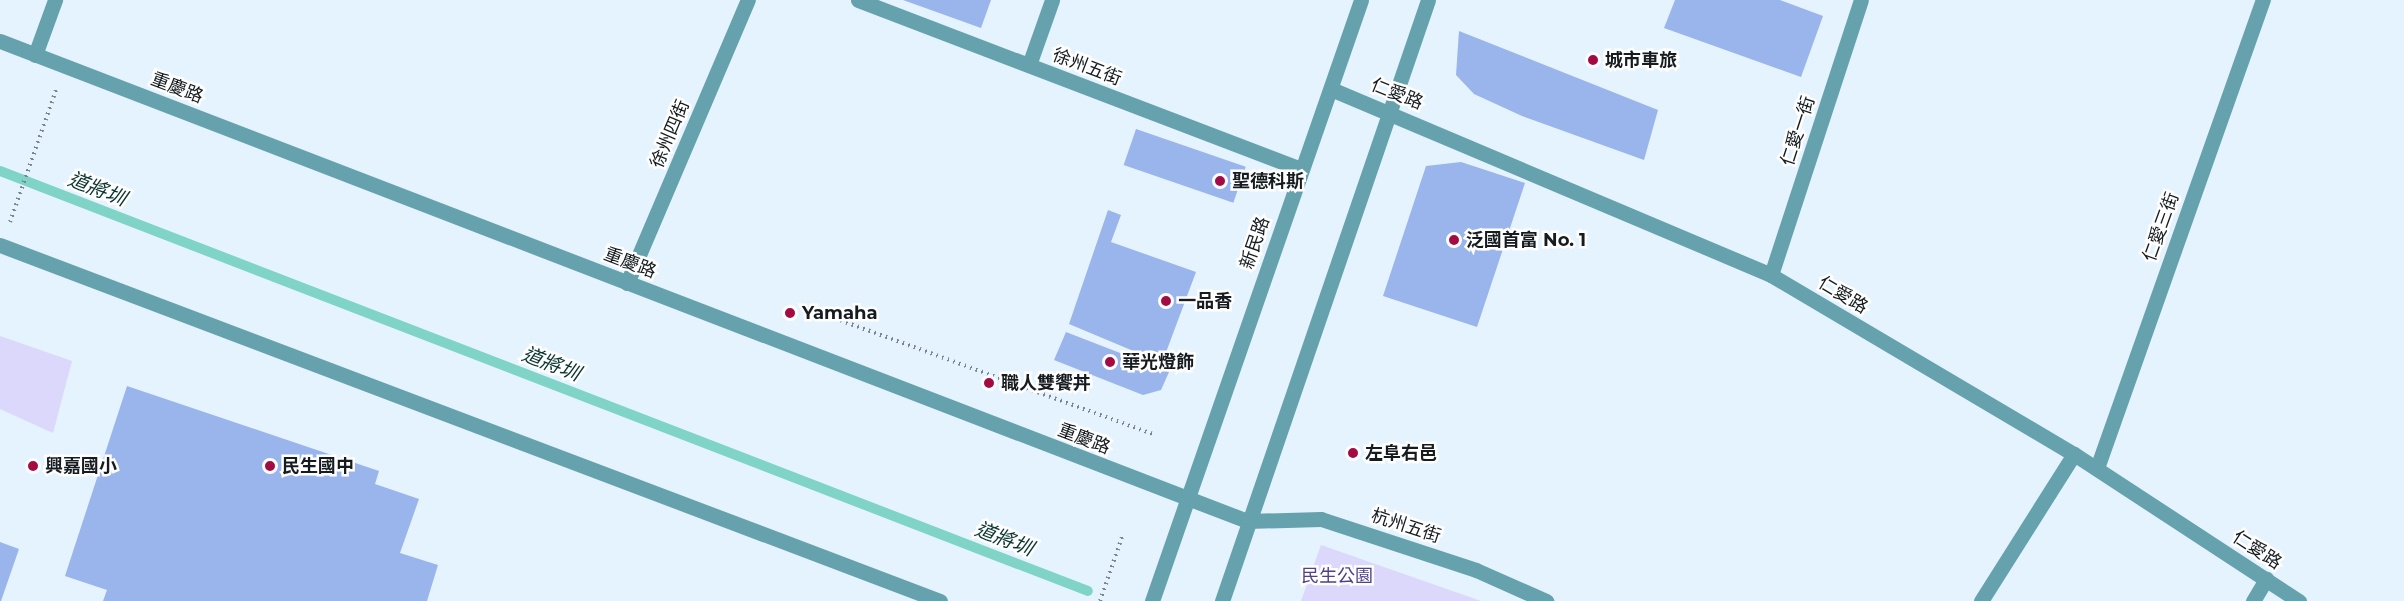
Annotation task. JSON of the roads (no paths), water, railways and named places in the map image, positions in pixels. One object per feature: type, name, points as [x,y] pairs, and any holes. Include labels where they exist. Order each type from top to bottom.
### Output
[{"type":"street","points":[[35,55],[55,0]]},
{"type":"street","name":"徐州四街","points":[[627,283],[748,0]]},
{"type":"street","name":"徐州五街","points":[[858,0],[1301,170]]},
{"type":"street","points":[[1029,65],[1052,0]]},
{"type":"street","name":"新民路","points":[[1152,601],[1361,0]]},
{"type":"street","points":[[1222,600],[1247,521],[1428,0]]},
{"type":"street","name":"仁愛一街","points":[[1771,275],[1861,0]]},
{"type":"street","name":"仁愛三街","points":[[2097,468],[2263,0]]},
{"type":"street","name":"重慶路","points":[[0,41],[1247,521]]},
{"type":"street","name":"仁愛路","points":[[1331,89],[1389,111],[1771,275],[2097,468],[2299,601]]},
{"type":"street","points":[[0,245],[940,601]]},
{"type":"street","points":[[1981,601],[2074,454]]},
{"type":"street","name":"杭州五街","points":[[1247,521],[1322,519],[1476,570],[1546,601]]},
{"type":"street","points":[[2253,601],[2266,579]]},
{"type":"waterway","name":"道將圳","points":[[0,171],[1088,591]]},
{"type":"place","name":"城市車旅","points":[[1593,60]]},
{"type":"place","name":"聖德科斯","points":[[1220,181]]},
{"type":"place","name":"泛國首富 No. 1","points":[[1454,240]]},
{"type":"place","name":"一品香","points":[[1166,301]]},
{"type":"place","name":"Yamaha","points":[[790,313]]},
{"type":"place","name":"華光燈飾","points":[[1110,362]]},
{"type":"place","name":"職人雙饗丼","points":[[989,383]]},
{"type":"place","name":"左阜右邑","points":[[1353,453]]},
{"type":"place","name":"興嘉國小","points":[[33,466]]},
{"type":"place","name":"民生國中","points":[[270,466]]},
{"type":"park label","name":"民生公園","points":[[1337,576]]}]
